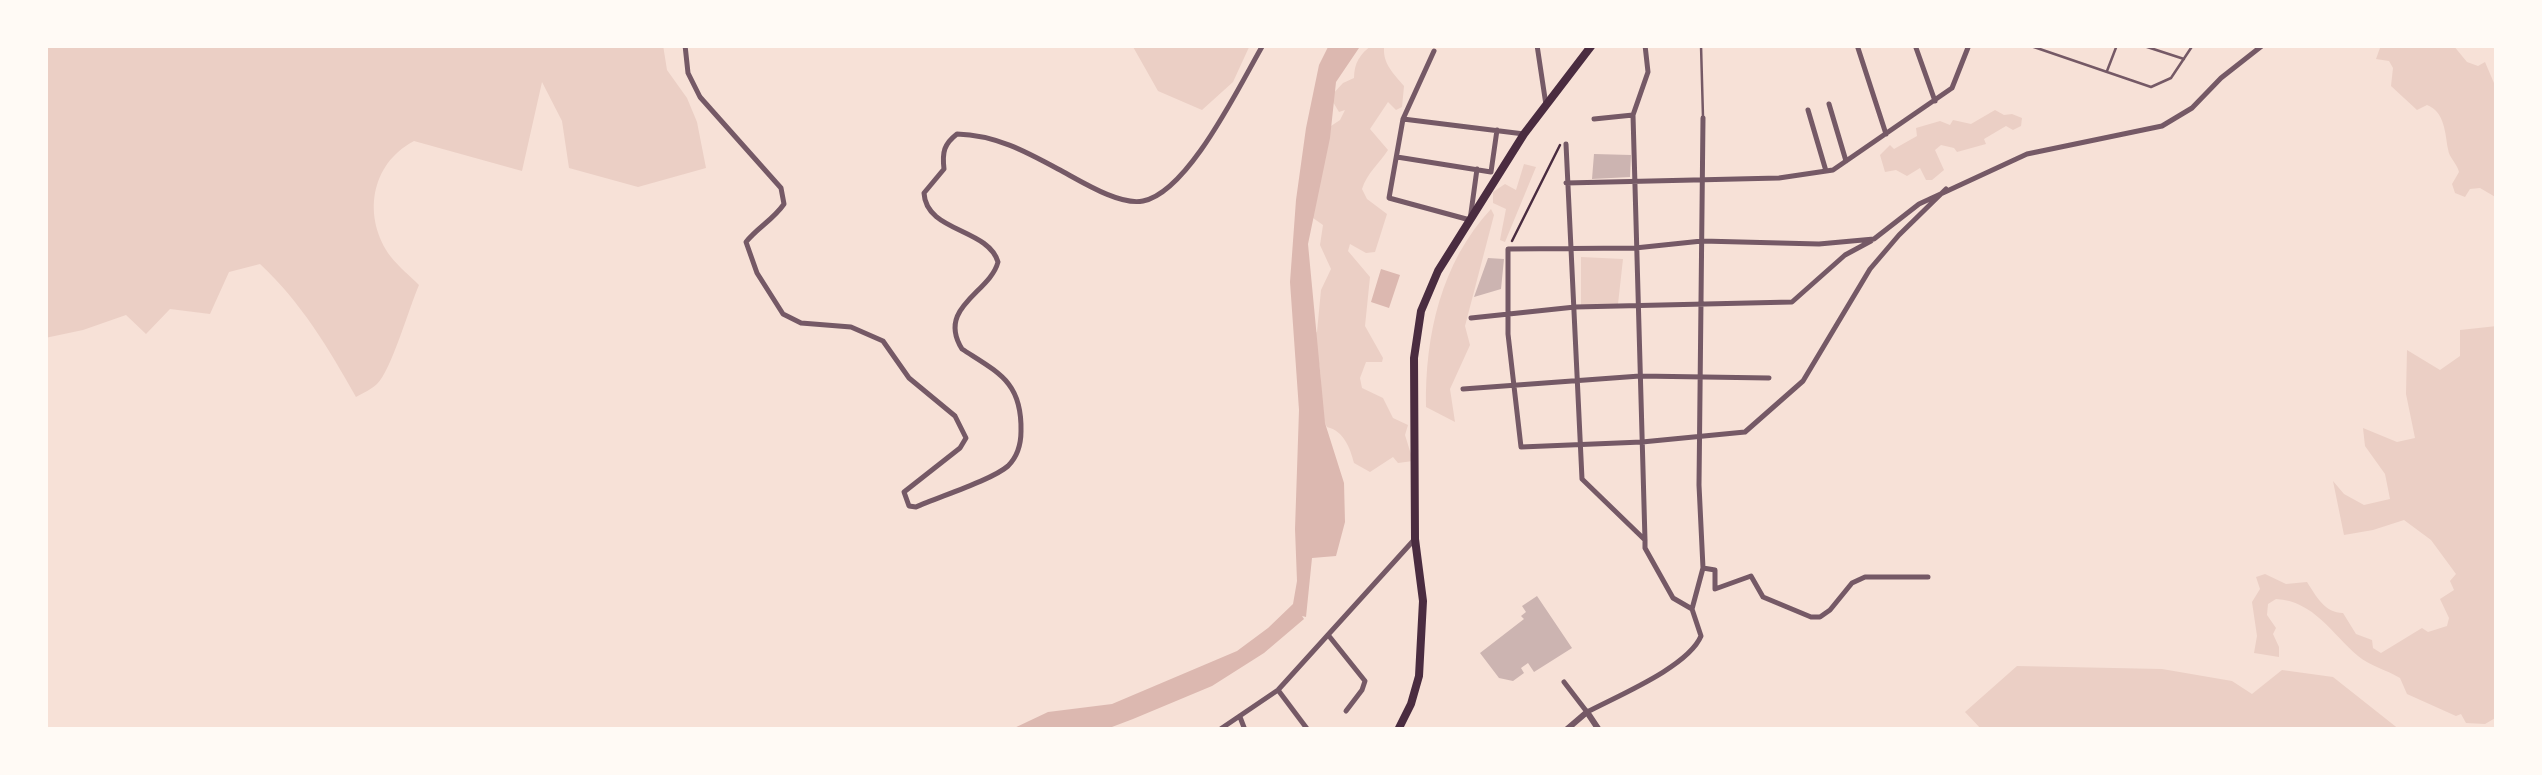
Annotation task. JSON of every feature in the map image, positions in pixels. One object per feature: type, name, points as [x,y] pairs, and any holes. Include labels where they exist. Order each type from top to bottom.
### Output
[{"type":"highway","points":[[1398,730],[1419,676],[1423,602],[1415,539],[1414,358],[1421,310],[1438,271],[1524,134],[1592,45]]},
{"type":"street","points":[[685,45],[688,73],[700,97],[780,188],[784,204],[746,242],[757,273],[783,314],[801,323],[851,327],[883,341],[909,378],[964,427],[966,438],[960,448],[904,492],[909,506],[1007,467],[1018,454],[1020,442],[1018,398],[1010,383],[957,342],[955,328],[960,312],[968,298],[991,278],[998,262],[990,246],[940,219],[926,206],[924,194],[944,168],[946,143],[958,134],[996,138],[1109,196],[1143,201],[1171,185],[1196,160],[1263,45]]},
{"type":"street","points":[[1536,45],[1546,105]]},
{"type":"street","points":[[1645,45],[1648,72],[1633,115],[1644,540],[1674,598],[1692,609]]},
{"type":"street","points":[[1856,45],[1886,134]]},
{"type":"street","points":[[1915,45],[1935,102]]},
{"type":"street","points":[[1566,183],[1778,178],[1826,171],[1952,88],[1968,45]]},
{"type":"street","points":[[1472,318],[1575,307],[1792,302],[1844,255],[1946,189],[2027,154],[2162,126],[2192,108],[2221,78],[2263,45]]},
{"type":"street","points":[[1434,51],[1403,118],[1388,198],[1470,220],[1477,169]]},
{"type":"street","points":[[1829,104],[1846,161]]},
{"type":"street","points":[[1808,110],[1826,171]]},
{"type":"street","points":[[1594,119],[1633,115]]},
{"type":"street","points":[[1403,118],[1524,134]]},
{"type":"street","points":[[1566,730],[1587,712],[1696,648],[1701,636],[1692,609],[1703,568],[1699,499],[1703,118]]},
{"type":"street","points":[[1396,156],[1491,172],[1497,130]]},
{"type":"street","points":[[1566,144],[1582,478],[1644,540]]},
{"type":"street","points":[[1874,239],[1819,244],[1702,242],[1635,248],[1508,250],[1507,315],[1520,447],[1642,442],[1749,429],[1803,382],[1870,270],[1946,189]]},
{"type":"street","points":[[1463,390],[1640,376],[1768,378]]},
{"type":"street","points":[[1219,730],[1278,690],[1415,539]]},
{"type":"street","points":[[1703,568],[1715,570],[1715,589],[1751,576],[1763,597],[1811,617],[1820,617],[1830,610],[1852,583],[1864,577],[1928,577]]},
{"type":"street","points":[[1329,636],[1364,681],[1346,711]]},
{"type":"street","points":[[1564,682],[1599,730]]},
{"type":"street","points":[[1278,690],[1308,730]]},
{"type":"street","points":[[1240,717],[1245,730]]},
{"type":"lane","points":[[1701,45],[1703,118]]},
{"type":"lane","points":[[2028,45],[2151,87],[2171,78],[2193,45]]},
{"type":"lane","points":[[2107,72],[2117,45]]},
{"type":"lane","points":[[2141,45],[2185,59]]},
{"type":"path","points":[[1508,250],[1554,155],[1566,144]]},
{"type":"shaded area","points":[[45,45],[663,45],[667,70],[687,98],[697,122],[706,168],[638,187],[569,168],[562,121],[542,82],[522,171],[414,141],[388,163],[375,193],[374,209],[382,242],[394,261],[419,285],[382,377],[356,397],[301,310],[260,264],[229,272],[210,314],[170,309],[146,334],[126,315],[45,338]]},
{"type":"shaded area","points":[[1132,45],[1250,45],[1233,82],[1202,110],[1158,91]]},
{"type":"shaded area","points":[[1329,45],[1361,45],[1336,82],[1330,138],[1308,244],[1325,423],[1344,483],[1345,522],[1336,556],[1312,558],[1306,617],[1302,616],[1304,619],[1264,653],[1212,686],[1104,730],[1010,730],[1048,712],[1112,704],[1237,651],[1293,604],[1297,581],[1299,410],[1290,282],[1306,128],[1319,65]]},
{"type":"shaded area","points":[[1372,45],[1384,48],[1387,64],[1404,86],[1402,107],[1396,110],[1388,102],[1370,129],[1388,150],[1362,189],[1367,199],[1387,214],[1375,252],[1366,253],[1350,244],[1348,251],[1370,277],[1365,326],[1383,358],[1382,362],[1366,362],[1360,378],[1362,388],[1383,398],[1393,418],[1408,425],[1405,435],[1413,461],[1398,463],[1393,457],[1370,472],[1354,463],[1345,441],[1323,419],[1319,365],[1317,356],[1309,354],[1310,336],[1317,332],[1321,290],[1331,269],[1320,245],[1323,225],[1307,208],[1331,126],[1345,110],[1339,112],[1330,97],[1354,78],[1358,59]]},
{"type":"shaded area","points":[[2381,45],[2453,45],[2467,62],[2478,66],[2485,62],[2497,90],[2497,198],[2480,188],[2470,189],[2465,197],[2455,193],[2452,184],[2459,172],[2449,152],[2441,118],[2427,105],[2417,110],[2391,86],[2393,68],[2389,61],[2376,59]]},
{"type":"shaded area","points":[[1995,110],[2022,118],[2021,126],[2013,130],[2006,126],[1984,139],[1986,144],[1957,152],[1941,145],[1935,150],[1944,170],[1932,180],[1926,180],[1920,168],[1907,176],[1896,170],[1885,172],[1880,155],[1890,145],[1894,149],[1917,136],[1916,128],[1940,121],[1950,125],[1953,120],[1971,124]]},
{"type":"shaded area","points":[[1524,164],[1536,167],[1505,242],[1500,240],[1506,209],[1493,203],[1493,192],[1505,184],[1516,190]]},
{"type":"shaded area","points":[[1491,209],[1494,215],[1465,326],[1470,345],[1450,389],[1455,422],[1426,407],[1433,327],[1448,276]]},
{"type":"shaded area","points":[[1581,257],[1623,259],[1618,304],[1581,307]]},
{"type":"shaded area","points":[[1381,269],[1400,275],[1389,308],[1371,302]]},
{"type":"shaded area","points":[[2497,326],[2497,717],[2485,724],[2466,723],[2461,714],[2456,716],[2407,694],[2400,678],[2363,659],[2312,612],[2289,601],[2276,599],[2268,604],[2267,615],[2276,628],[2273,634],[2279,657],[2254,653],[2257,636],[2252,602],[2260,589],[2256,577],[2265,574],[2286,584],[2307,582],[2322,603],[2343,613],[2356,634],[2372,640],[2373,648],[2381,653],[2422,628],[2428,632],[2447,626],[2449,618],[2440,599],[2454,590],[2450,581],[2456,574],[2431,540],[2404,520],[2344,535],[2333,481],[2344,494],[2364,505],[2390,499],[2385,474],[2365,446],[2363,428],[2397,442],[2415,438],[2406,394],[2407,350],[2440,370],[2460,356],[2460,330]]},
{"type":"shaded area","points":[[2017,666],[2162,669],[2232,681],[2252,694],[2282,670],[2333,677],[2400,730],[1982,730],[1965,712]]},
{"type":"building","points":[[1594,154],[1631,155],[1630,177],[1592,179]]},
{"type":"building","points":[[1488,258],[1504,259],[1501,289],[1474,297]]},
{"type":"building","points":[[1537,596],[1572,648],[1534,672],[1528,663],[1521,668],[1524,673],[1513,681],[1499,678],[1480,653],[1524,619],[1521,616],[1526,612],[1522,606]]}]
